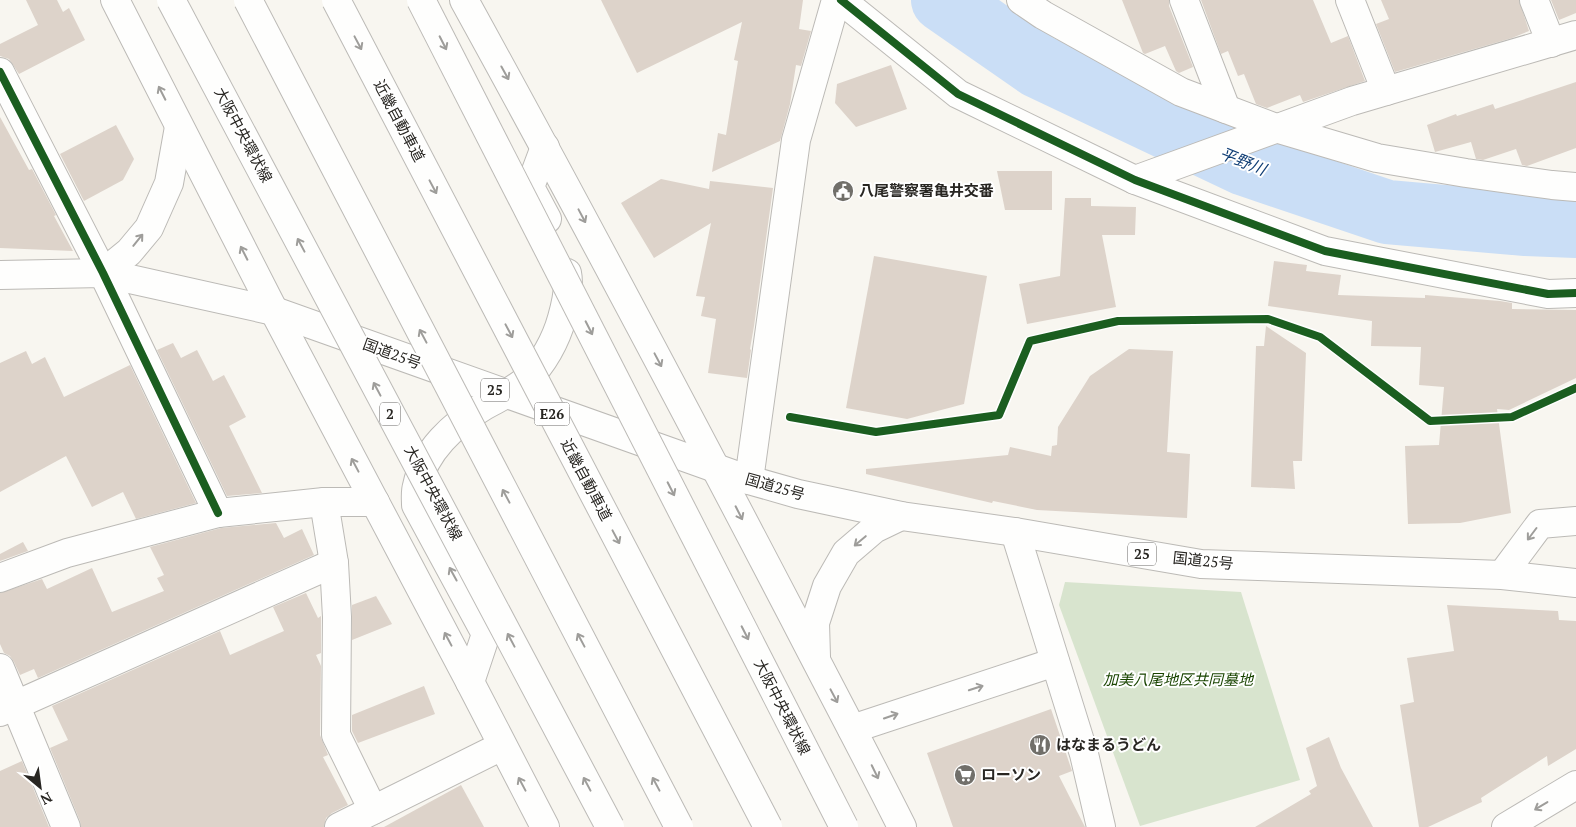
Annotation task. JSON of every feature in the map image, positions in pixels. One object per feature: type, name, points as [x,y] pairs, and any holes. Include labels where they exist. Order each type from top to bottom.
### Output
[{"type":"main road","points":[[115,0],[274,312],[545,827]]},
{"type":"main road","name":"大阪中央環状線","points":[[171,0],[610,827]]},
{"type":"main road","points":[[248,0],[679,827]]},
{"type":"main road","name":"近畿自動車道","points":[[336,0],[768,827]]},
{"type":"main road","name":"大阪中央環状線","points":[[421,0],[844,827]]},
{"type":"main road","points":[[464,0],[545,147],[716,469],[902,827]]},
{"type":"main road","points":[[749,480],[796,140],[836,0]]},
{"type":"main road","points":[[841,0],[958,94],[1135,180],[1325,251],[1548,294],[1576,294]]},
{"type":"main road","points":[[1021,0],[1043,15],[1181,92],[1226,110],[1268,132],[1377,158],[1475,175],[1576,187]]},
{"type":"main road","points":[[1184,0],[1226,110]]},
{"type":"main road","points":[[1350,0],[1386,91]]},
{"type":"main road","points":[[1135,180],[1352,101],[1564,39],[1534,0]]},
{"type":"main road","points":[[0,72],[103,273],[218,513]]},
{"type":"main road","points":[[103,273],[128,252],[149,228],[169,183],[179,127]]},
{"type":"main road","points":[[470,682],[486,634],[416,505],[416,487],[424,463],[442,440],[455,427],[481,408],[526,380],[544,358],[559,331],[566,307],[568,278],[560,243],[530,187],[545,147]]},
{"type":"main road","name":"国道25号","points":[[0,275],[103,273],[274,312],[749,480],[798,494],[901,516],[1014,532],[1201,564],[1502,575],[1576,583]]},
{"type":"main road","points":[[0,578],[67,553],[218,513],[324,502],[375,502]]},
{"type":"main road","points":[[324,502],[334,563],[337,617],[336,735],[373,810]]},
{"type":"main road","points":[[817,663],[815,622],[827,586],[846,553],[874,529],[901,516]]},
{"type":"main road","points":[[1502,575],[1540,524],[1576,521]]},
{"type":"main road","points":[[1014,532],[1084,754],[1102,827]]},
{"type":"main road","points":[[8,708],[334,563]]},
{"type":"main road","points":[[852,729],[1055,662]]},
{"type":"main road","points":[[0,668],[8,708],[66,827]]},
{"type":"main road","points":[[339,827],[502,746]]},
{"type":"main road","points":[[1506,827],[1576,785]]},
{"type":"green space","name":"加美八尾地区共同墓地","points":[[1065,582],[1241,592],[1300,780],[1140,826],[1059,605]]},
{"type":"building","points":[[26,0],[57,0],[63,12],[69,8],[85,40],[19,74],[9,59],[0,56],[0,44],[38,25]]},
{"type":"building","points":[[601,0],[803,0],[799,29],[811,31],[801,66],[796,65],[790,104],[780,141],[712,172],[718,133],[726,135],[738,61],[734,60],[742,22],[637,73]]},
{"type":"building","points":[[1122,0],[1169,0],[1169,6],[1193,67],[1179,73],[1176,71],[1165,46],[1145,54],[1143,53]]},
{"type":"building","points":[[1201,0],[1313,0],[1331,43],[1348,36],[1365,81],[1303,102],[1300,95],[1267,108],[1256,104],[1244,74],[1238,76],[1228,51],[1221,54]]},
{"type":"building","points":[[1381,0],[1519,0],[1529,31],[1512,38],[1395,72],[1376,24],[1389,19]]},
{"type":"building","points":[[1551,0],[1576,0],[1576,13],[1559,20]]},
{"type":"building","points":[[891,65],[907,109],[856,127],[835,103],[837,84]]},
{"type":"building","points":[[1576,82],[1576,148],[1527,166],[1522,165],[1516,149],[1483,160],[1476,159],[1471,142],[1435,152],[1427,125],[1456,114],[1457,116],[1493,104],[1495,109]]},
{"type":"building","points":[[0,117],[29,170],[32,169],[73,251],[0,248]]},
{"type":"building","points":[[116,125],[134,159],[123,180],[84,201],[60,154]]},
{"type":"building","points":[[997,171],[1052,171],[1052,210],[1005,210]]},
{"type":"building","points":[[661,179],[709,189],[710,181],[773,188],[747,378],[708,373],[716,319],[701,316],[705,297],[696,296],[711,223],[654,258],[621,203]]},
{"type":"building","points":[[1065,198],[1091,198],[1091,206],[1136,207],[1135,235],[1102,235],[1116,307],[1027,324],[1019,284],[1060,276]]},
{"type":"building","points":[[874,256],[987,276],[964,404],[907,419],[846,408]]},
{"type":"building","points":[[1274,261],[1307,265],[1306,271],[1341,275],[1338,295],[1425,298],[1425,295],[1500,301],[1512,303],[1512,309],[1576,310],[1576,378],[1509,410],[1497,409],[1511,513],[1460,523],[1408,524],[1405,446],[1439,445],[1444,387],[1419,385],[1421,347],[1371,346],[1372,321],[1268,306]]},
{"type":"building","points":[[1266,326],[1306,353],[1302,461],[1293,461],[1295,489],[1251,487],[1256,346],[1264,346]]},
{"type":"building","points":[[173,343],[181,358],[197,350],[213,381],[224,375],[246,417],[229,426],[262,493],[227,496],[157,350]]},
{"type":"building","points":[[1129,349],[1173,351],[1167,452],[1190,454],[1187,518],[1037,510],[993,501],[992,503],[866,474],[866,469],[1008,455],[1010,447],[1051,456],[1052,446],[1057,445],[1058,427],[1090,376]]},
{"type":"building","points":[[26,351],[32,364],[45,357],[64,397],[130,365],[196,503],[136,519],[123,492],[92,507],[66,456],[0,492],[0,363]]},
{"type":"building","points":[[276,523],[284,538],[302,529],[314,555],[38,678],[34,669],[20,675],[10,656],[4,653],[0,644],[0,593],[42,579],[47,589],[92,568],[112,612],[164,591],[157,578],[164,575],[150,547],[221,528]]},
{"type":"building","points":[[23,542],[28,551],[0,561],[0,554]]},
{"type":"building","points":[[306,593],[318,618],[321,616],[321,653],[316,655],[321,666],[320,735],[328,755],[323,757],[348,805],[326,818],[324,827],[81,827],[50,748],[68,740],[52,706],[220,631],[230,655],[284,631],[273,607]]},
{"type":"building","points":[[376,596],[392,624],[352,640],[352,605]]},
{"type":"building","points":[[1447,605],[1558,611],[1559,620],[1576,621],[1576,749],[1548,766],[1547,756],[1481,798],[1482,802],[1428,827],[1419,827],[1400,705],[1414,702],[1407,658],[1454,651]]},
{"type":"building","points":[[424,686],[435,714],[358,743],[352,731],[352,715]]},
{"type":"building","points":[[1051,709],[1072,771],[1059,776],[1085,827],[953,827],[927,753]]},
{"type":"building","points":[[1329,737],[1341,768],[1373,827],[1255,827],[1311,794],[1309,791],[1317,786],[1306,748]]},
{"type":"building","points":[[22,761],[49,827],[0,827],[0,771]]},
{"type":"building","points":[[461,785],[484,827],[384,827]]},
{"type":"waterway","name":"平野川","points":[[943,0],[1038,66],[1245,164],[1387,212],[1526,224],[1576,226]]},
{"type":"cycle path","points":[[841,0],[958,94],[1135,180],[1325,251],[1548,294],[1576,293]]},
{"type":"cycle path","points":[[0,72],[103,273],[218,513]]},
{"type":"cycle path","points":[[790,417],[876,432],[999,415],[1030,341],[1118,321],[1268,319],[1320,337],[1430,421],[1512,417],[1576,388]]},
{"type":"place","name":"八尾警察署亀井交番","points":[[843,191]]},
{"type":"place","name":"はなまるうどん","points":[[1040,745]]},
{"type":"place","name":"ローソン","points":[[965,775]]}]
